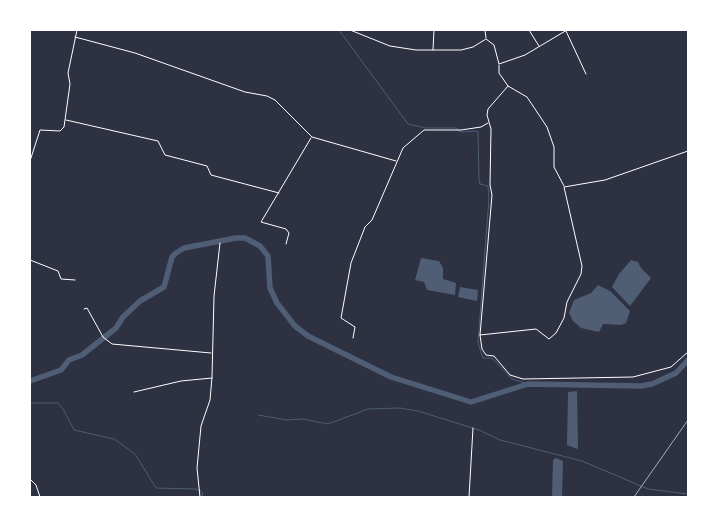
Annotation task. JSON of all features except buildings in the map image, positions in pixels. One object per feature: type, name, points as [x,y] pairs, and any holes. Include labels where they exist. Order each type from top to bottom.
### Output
[{"type":"street","points":[[30,161],[40,130],[60,131],[64,127],[70,84],[68,73],[77,30]]},
{"type":"street","points":[[350,30],[390,46],[433,50],[466,50],[486,39]]},
{"type":"street","points":[[433,50],[434,30]]},
{"type":"street","points":[[485,30],[486,39]]},
{"type":"street","points":[[529,30],[540,47]]},
{"type":"street","points":[[499,64],[540,47],[567,30],[586,74]]},
{"type":"street","points":[[75,37],[135,53],[245,92],[267,96],[275,100],[312,137],[396,162]]},
{"type":"street","points":[[480,335],[536,329],[549,339],[556,333],[564,318],[567,302],[581,274],[582,266],[564,187],[554,166],[554,147],[547,127],[527,97],[508,86],[499,73],[499,64],[494,44],[486,39]]},
{"type":"street","points":[[508,86],[488,109],[487,116],[491,129],[490,185],[492,195],[480,335],[482,349],[486,355],[494,356],[510,375],[523,379],[633,377],[671,367],[688,352]]},
{"type":"street","points":[[66,120],[158,141],[165,155],[207,166],[211,174],[279,194]]},
{"type":"street","points":[[353,338],[355,327],[341,318],[351,263],[365,227],[372,220],[396,162],[408,141],[422,131],[459,130],[481,127],[488,123]]},
{"type":"street","points":[[286,244],[288,233],[286,229],[261,222],[312,137]]},
{"type":"street","points":[[564,187],[605,180],[688,151]]},
{"type":"street","points":[[200,497],[198,468],[201,426],[210,400],[214,296],[220,243]]},
{"type":"street","points":[[30,260],[58,271],[61,279],[75,280]]},
{"type":"street","points":[[84,310],[87,308],[103,337],[112,344],[211,353]]},
{"type":"street","points":[[134,392],[181,381],[212,377]]},
{"type":"street","points":[[468,497],[473,428]]},
{"type":"street","points":[[30,479],[36,484],[40,497]]},
{"type":"water","points":[[421,258],[439,261],[443,268],[443,279],[456,283],[455,295],[427,290],[424,282],[415,280]]},
{"type":"water","points":[[631,260],[638,262],[651,278],[630,306],[612,287],[619,274]]},
{"type":"water","points":[[598,285],[610,291],[630,311],[626,323],[621,325],[603,324],[599,332],[581,328],[573,321],[569,313],[574,300],[591,293]]},
{"type":"water","points":[[460,287],[478,290],[477,301],[458,297]]},
{"type":"water","points":[[577,391],[577,449],[567,445],[568,392]]},
{"type":"water","points":[[556,458],[563,461],[562,497],[553,497],[552,495],[553,460]]},
{"type":"waterway","points":[[339,30],[408,124],[426,128],[457,128],[460,132],[478,131],[479,179],[480,184],[488,186],[489,198],[478,343],[483,358],[492,358],[512,379],[528,384]]},
{"type":"waterway","points":[[30,381],[61,370],[69,360],[82,355],[116,328],[123,317],[140,301],[164,287],[172,257],[176,253],[184,248],[236,238],[245,238],[260,246],[268,256],[270,288],[277,303],[295,326],[308,336],[391,377],[471,402],[528,384],[641,386],[652,384],[676,373],[688,360]]},
{"type":"waterway","points":[[30,403],[58,403],[74,430],[114,439],[135,454],[156,488],[196,489],[202,492],[203,497]]},
{"type":"waterway","points":[[258,415],[287,420],[303,419],[328,424],[368,409],[400,408],[418,411],[479,430],[500,440],[582,461],[648,489],[688,494]]},
{"type":"railway","points":[[634,497],[688,420]]}]
